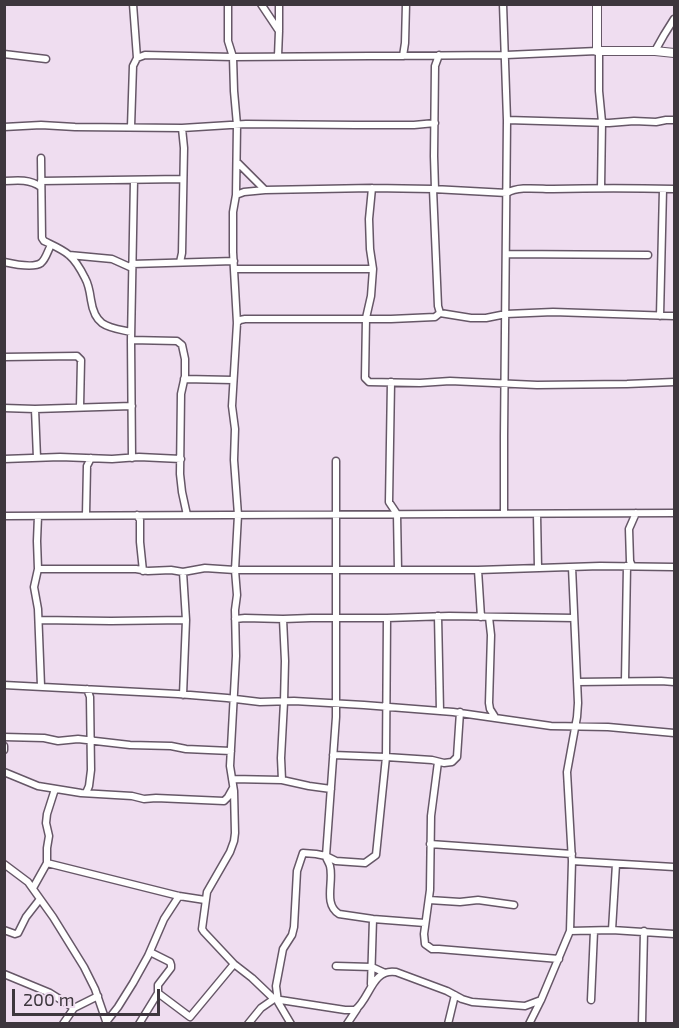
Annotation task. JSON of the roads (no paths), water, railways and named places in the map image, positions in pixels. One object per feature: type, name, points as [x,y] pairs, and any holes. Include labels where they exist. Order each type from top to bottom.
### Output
[{"type":"street","points":[[131,127],[133,66],[137,58],[133,4]]},
{"type":"street","points":[[228,4],[228,41],[233,57],[238,163],[237,195],[233,212],[237,322],[232,406],[238,515],[235,570],[236,656],[230,766],[233,787],[234,841],[209,886],[202,924],[204,932],[234,964],[276,999],[291,1023]]},
{"type":"street","points":[[261,4],[279,31]]},
{"type":"street","points":[[278,56],[279,4]]},
{"type":"street","points":[[403,56],[406,4]]},
{"type":"street","points":[[503,4],[507,120],[504,514]]},
{"type":"street","points":[[597,4],[602,188]]},
{"type":"street","points":[[655,51],[675,19]]},
{"type":"street","points":[[405,43],[412,56]]},
{"type":"street","points":[[137,58],[145,55],[233,57],[506,55],[598,51],[675,53]]},
{"type":"street","points":[[4,54],[46,59]]},
{"type":"street","points":[[237,322],[245,319],[391,319],[438,316],[434,189],[435,66],[439,55]]},
{"type":"street","points":[[423,56],[435,66]]},
{"type":"street","points":[[507,120],[602,122],[675,120]]},
{"type":"street","points":[[4,127],[41,125],[182,128],[237,124],[405,125],[435,123]]},
{"type":"street","points":[[180,262],[184,148],[182,128]]},
{"type":"street","points":[[41,158],[41,233],[44,241],[69,255],[112,259],[132,266],[234,261]]},
{"type":"street","points":[[238,163],[265,190]]},
{"type":"street","points":[[4,181],[30,181],[41,184],[183,179]]},
{"type":"street","points":[[132,458],[131,332],[134,180]]},
{"type":"street","points":[[372,188],[369,249],[373,269],[371,296],[366,318],[364,378],[369,382],[450,381],[598,385],[675,382]]},
{"type":"street","points":[[237,195],[265,190],[372,188],[507,194],[514,190],[675,189]]},
{"type":"street","points":[[660,316],[663,189]]},
{"type":"street","points":[[4,262],[32,266],[39,264],[51,245]]},
{"type":"street","points":[[506,254],[648,255]]},
{"type":"street","points":[[69,255],[86,278],[97,319],[103,325],[131,332]]},
{"type":"street","points":[[234,269],[373,269]]},
{"type":"street","points":[[439,310],[486,318],[506,314],[553,312],[675,316]]},
{"type":"street","points":[[131,340],[180,342],[182,345],[185,359],[181,394],[181,485],[187,515]]},
{"type":"street","points":[[4,357],[80,357],[80,407]]},
{"type":"street","points":[[184,379],[233,380]]},
{"type":"street","points":[[391,382],[389,502],[398,514],[398,570]]},
{"type":"street","points":[[4,408],[132,406]]},
{"type":"street","points":[[35,409],[37,458]]},
{"type":"street","points":[[4,459],[139,457],[181,459]]},
{"type":"street","points":[[82,458],[87,466]]},
{"type":"street","points":[[86,516],[87,466],[91,458]]},
{"type":"street","points":[[336,461],[336,717],[326,856],[330,866],[330,900],[333,909],[339,914],[373,920],[425,923]]},
{"type":"street","points":[[625,681],[630,561],[629,529],[636,513]]},
{"type":"street","points":[[4,516],[675,513]]},
{"type":"street","points":[[537,514],[538,568]]},
{"type":"street","points":[[38,516],[38,568],[34,586],[39,620],[41,686]]},
{"type":"street","points":[[140,517],[143,571]]},
{"type":"street","points":[[530,1022],[570,931],[572,913],[572,857],[567,772],[578,703],[572,567]]},
{"type":"street","points":[[38,568],[183,572],[205,568],[478,570],[675,567]]},
{"type":"street","points":[[478,570],[481,617]]},
{"type":"street","points":[[183,572],[186,620],[183,694]]},
{"type":"street","points":[[236,620],[245,618],[283,620],[438,616],[574,618]]},
{"type":"street","points":[[438,616],[440,711]]},
{"type":"street","points":[[489,617],[491,635],[490,709],[495,717]]},
{"type":"street","points":[[276,999],[276,986],[283,949],[294,927],[297,871],[303,853],[326,856],[336,861],[365,863],[376,855],[386,757],[387,618]]},
{"type":"street","points":[[39,620],[186,620]]},
{"type":"street","points":[[282,780],[285,661],[283,620]]},
{"type":"street","points":[[577,682],[675,682]]},
{"type":"street","points":[[4,685],[183,694],[260,702],[303,701],[460,712],[551,726],[675,733]]},
{"type":"street","points":[[86,793],[91,770],[90,697],[87,689]]},
{"type":"street","points":[[90,697],[96,690]]},
{"type":"street","points":[[484,716],[490,709]]},
{"type":"street","points":[[333,755],[432,760],[449,763],[457,757],[460,712]]},
{"type":"street","points":[[4,737],[44,738],[58,741],[78,739],[130,745],[231,751]]},
{"type":"street","points":[[438,762],[431,816],[429,900],[425,923],[425,944],[432,948],[494,955],[559,959]]},
{"type":"street","points":[[4,772],[38,786],[55,789],[132,795],[144,799],[224,801],[234,810]]},
{"type":"street","points":[[232,779],[282,780],[331,789]]},
{"type":"street","points":[[224,801],[233,787]]},
{"type":"street","points":[[33,888],[47,862],[49,836],[46,814],[55,789]]},
{"type":"street","points":[[430,844],[572,857],[616,864],[675,867]]},
{"type":"street","points":[[47,862],[179,896],[205,900]]},
{"type":"street","points":[[4,864],[28,882],[53,917],[84,967],[108,1021]]},
{"type":"street","points":[[612,930],[616,864]]},
{"type":"street","points":[[108,1021],[134,983],[164,919],[179,896]]},
{"type":"street","points":[[4,930],[18,933],[26,917],[40,899]]},
{"type":"street","points":[[429,900],[460,902],[478,900],[514,905]]},
{"type":"street","points":[[347,1023],[364,1000],[371,984],[373,920]]},
{"type":"street","points":[[570,931],[612,930],[675,934]]},
{"type":"street","points":[[591,1000],[594,931]]},
{"type":"street","points":[[642,1023],[644,932]]},
{"type":"street","points":[[139,1023],[158,993],[158,985],[171,968],[170,962],[150,952]]},
{"type":"street","points":[[158,993],[190,1017],[234,964]]},
{"type":"street","points":[[336,966],[372,967],[385,973]]},
{"type":"street","points":[[371,984],[389,971],[466,1001],[525,1006],[541,1000]]},
{"type":"street","points":[[4,974],[50,993],[74,1008]]},
{"type":"street","points":[[267,993],[276,986]]},
{"type":"street","points":[[448,1023],[455,995]]},
{"type":"street","points":[[63,1023],[74,1008],[98,996]]},
{"type":"street","points":[[248,1023],[261,1008],[276,999],[345,1010],[357,1008]]},
{"type":"street","points":[[454,1005],[466,1001]]},
{"type":"street","points":[[525,1006],[530,1022]]},
{"type":"street","points":[[108,1021],[117,1023]]}]
